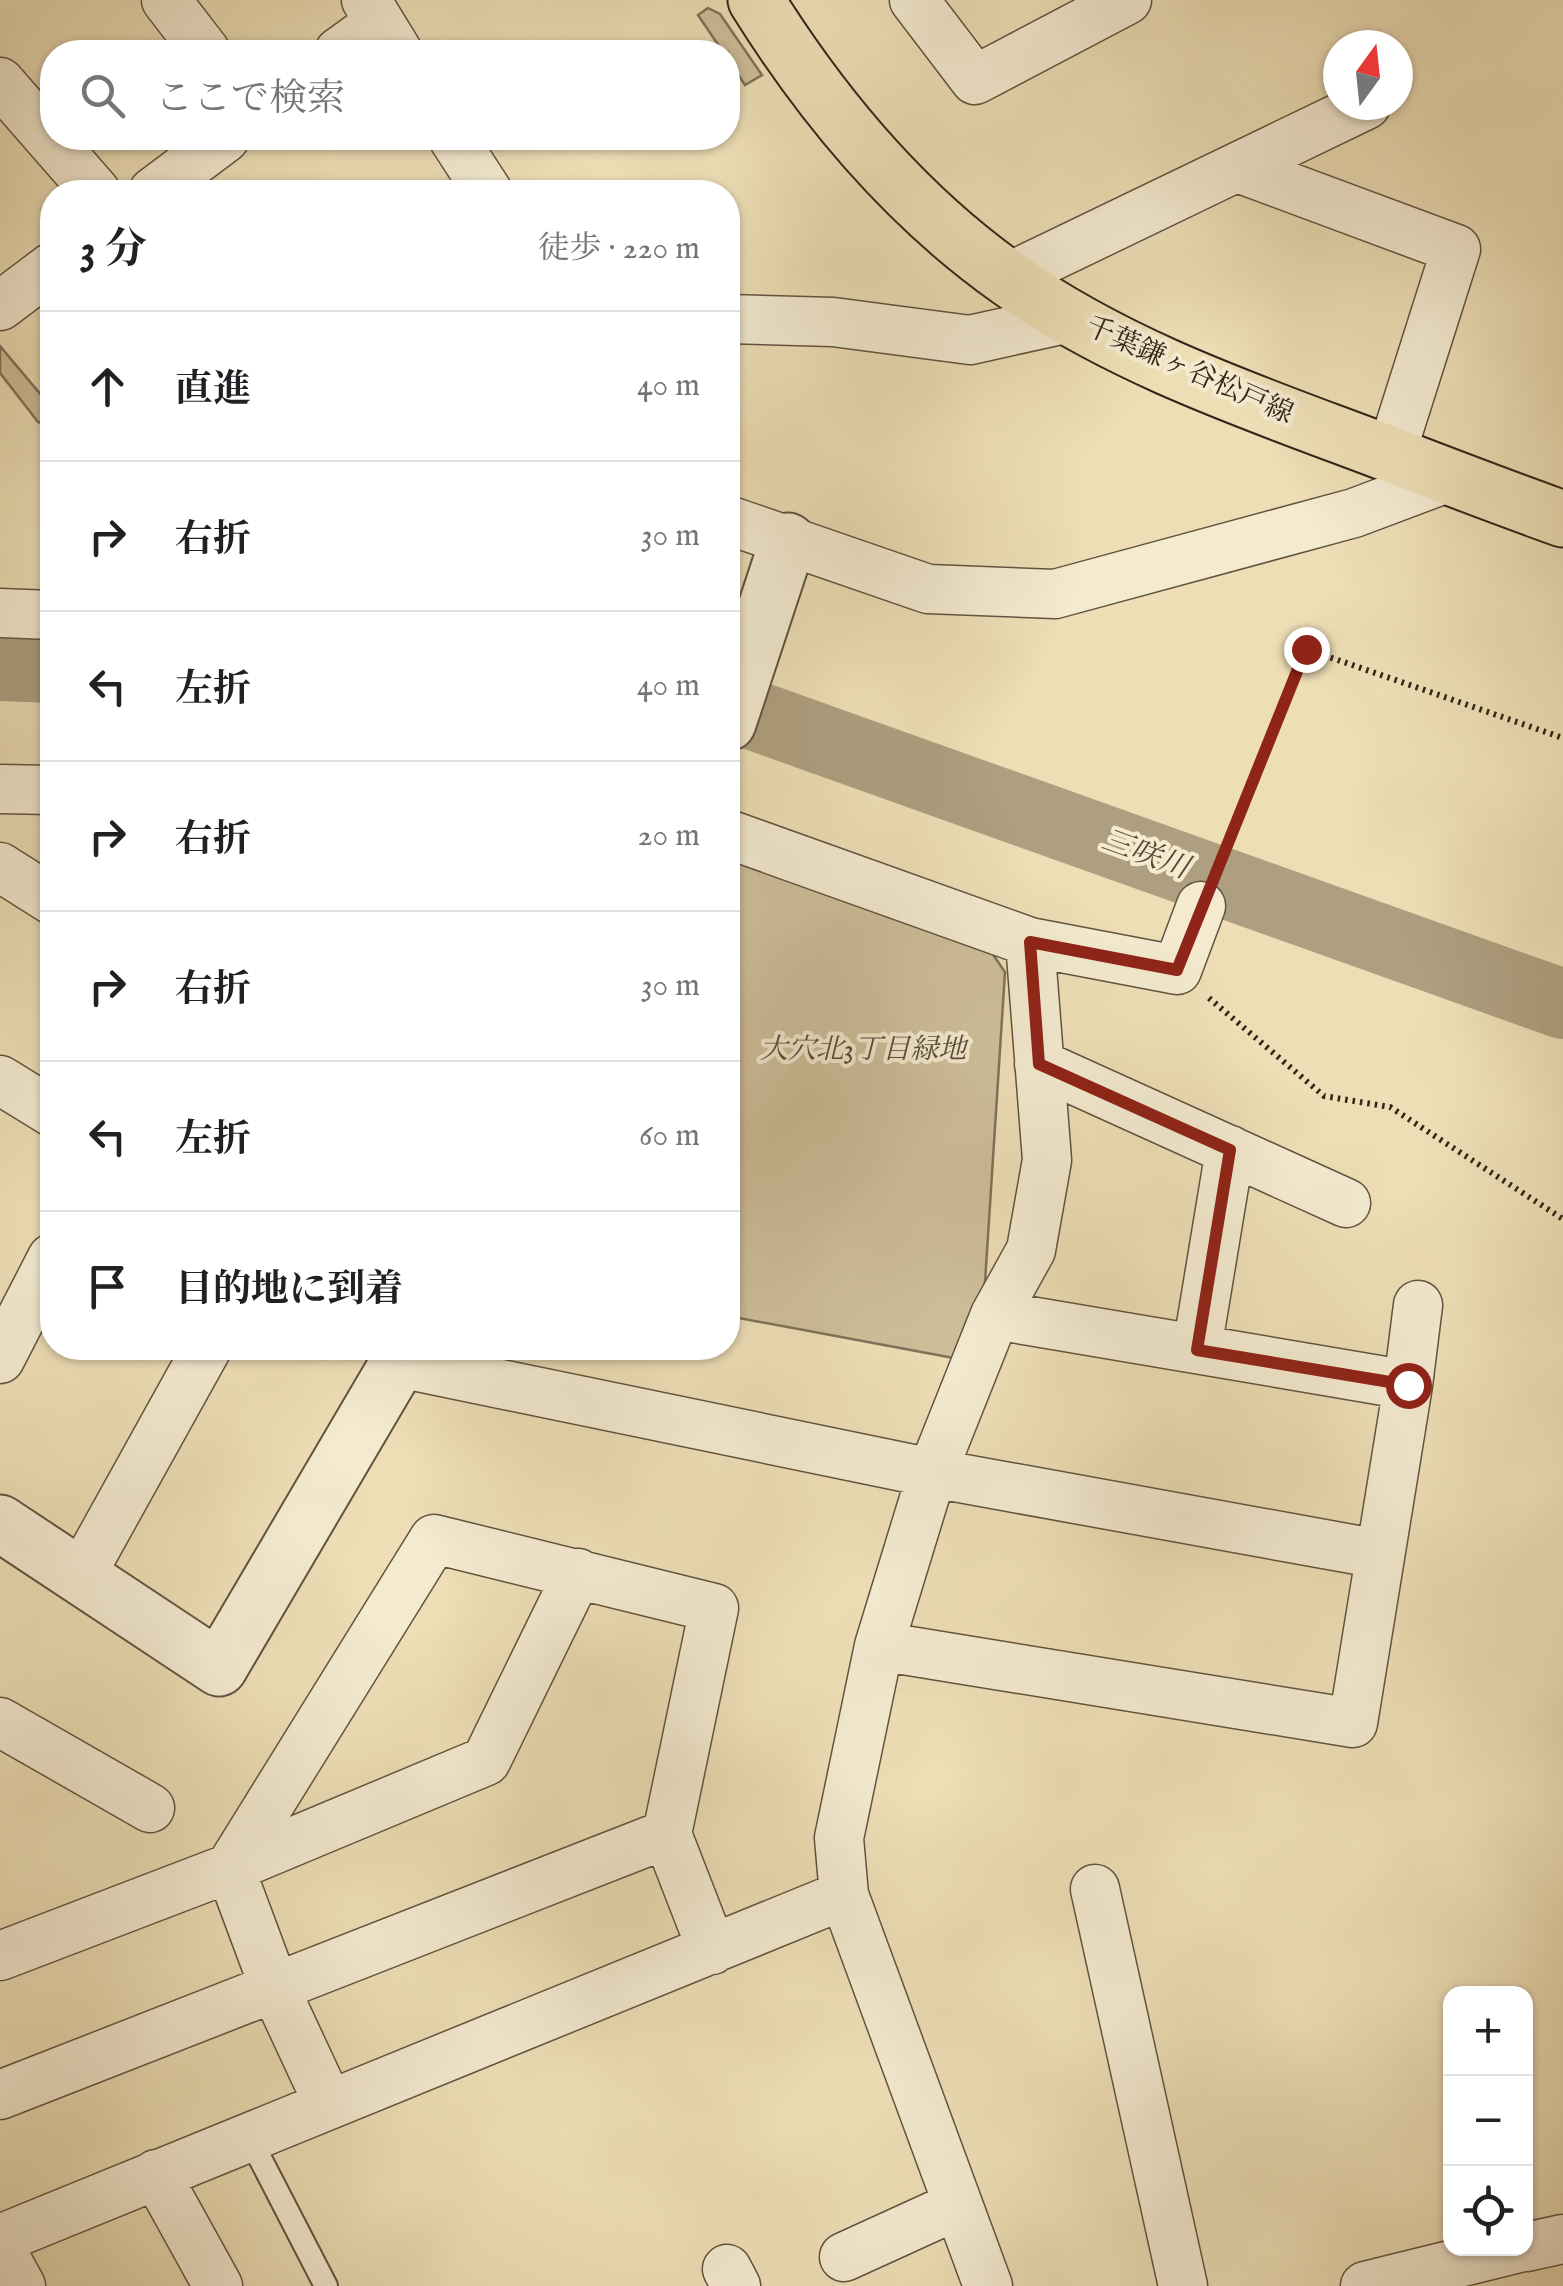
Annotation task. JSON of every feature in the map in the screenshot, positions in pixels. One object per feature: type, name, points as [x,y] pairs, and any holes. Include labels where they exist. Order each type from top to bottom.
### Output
[{"type":"main road","name":"千葉鎌ヶ谷松戸線","points":[[756,0],[827,102],[926,211],[1007,278],[1069,318],[1143,357],[1229,394],[1563,519]]},
{"type":"street","points":[[166,0],[197,40]]},
{"type":"street","points":[[914,0],[975,80],[1127,0]]},
{"type":"street","points":[[358,40],[381,25]]},
{"type":"street","points":[[0,82],[40,128]]},
{"type":"street","points":[[1007,278],[1336,120]]},
{"type":"street","points":[[59,150],[86,180]]},
{"type":"street","points":[[169,180],[208,150]]},
{"type":"street","points":[[461,150],[480,180]]},
{"type":"street","points":[[1238,168],[1456,249],[1391,454]]},
{"type":"street","points":[[0,306],[40,277]]},
{"type":"street","points":[[740,319],[833,322],[970,340],[1069,318]]},
{"type":"street","points":[[740,524],[928,589],[1055,594],[1354,513],[1447,478]]},
{"type":"street","points":[[740,686],[788,541]]},
{"type":"street","points":[[0,613],[40,615]]},
{"type":"street","points":[[0,789],[40,790]]},
{"type":"street","points":[[740,838],[1030,942],[1177,970],[1201,906]]},
{"type":"street","points":[[0,867],[40,892]]},
{"type":"street","points":[[988,2286],[844,1894],[839,1838],[879,1646],[932,1473],[995,1315],[1031,1250],[1047,1160],[1030,942]]},
{"type":"street","points":[[1039,1064],[1346,1203]]},
{"type":"street","points":[[0,1080],[40,1105]]},
{"type":"street","points":[[1197,1350],[1230,1150]]},
{"type":"street","points":[[0,1359],[10,1310],[40,1273]]},
{"type":"street","points":[[879,1646],[1352,1723],[1418,1304]]},
{"type":"street","points":[[995,1315],[1408,1385]]},
{"type":"street","points":[[81,1576],[200,1360]]},
{"type":"street","points":[[0,1523],[219,1668],[401,1360]]},
{"type":"street","points":[[421,1360],[932,1473],[1379,1554]]},
{"type":"street","points":[[230,1868],[434,1539],[714,1608],[667,1834],[712,1950]]},
{"type":"street","points":[[0,1956],[230,1868],[486,1760],[578,1572]]},
{"type":"street","points":[[0,1722],[150,1808]]},
{"type":"street","points":[[0,2096],[667,1834]]},
{"type":"street","points":[[230,1868],[275,1989],[329,2105]]},
{"type":"street","points":[[1095,1890],[1183,2286]]},
{"type":"street","points":[[0,2239],[844,1894]]},
{"type":"street","points":[[156,2174],[218,2286]]},
{"type":"street","points":[[844,2258],[958,2205]]},
{"type":"street","points":[[1533,2246],[1563,2239]]},
{"type":"street","points":[[0,2248],[20,2286]]},
{"type":"street","points":[[1377,2285],[1491,2256]]},
{"type":"lane","points":[[248,2135],[326,2286]]},
{"type":"path","points":[[1201,906],[1306,649],[1563,738]]},
{"type":"path","points":[[1177,970],[1324,1096],[1390,1107],[1563,1219]]},
{"type":"green space","points":[[708,8],[720,14],[738,40],[715,40],[698,15]]},
{"type":"green space","points":[[740,43],[762,75],[745,85],[740,77]]},
{"type":"green space","points":[[0,346],[40,394],[40,423],[38,422],[0,373]]},
{"type":"green space","name":"大穴北3丁目緑地","points":[[740,859],[990,950],[1005,972],[984,1298],[959,1359],[740,1318]]},
{"type":"waterway","name":"三咲川","points":[[0,666],[40,668]]},
{"type":"waterway","name":"三咲川","points":[[740,710],[1563,1004]]},
{"type":"route","points":[[1306,649],[1177,970],[1030,942],[1039,1064],[1230,1150],[1197,1350],[1408,1385]]}]
